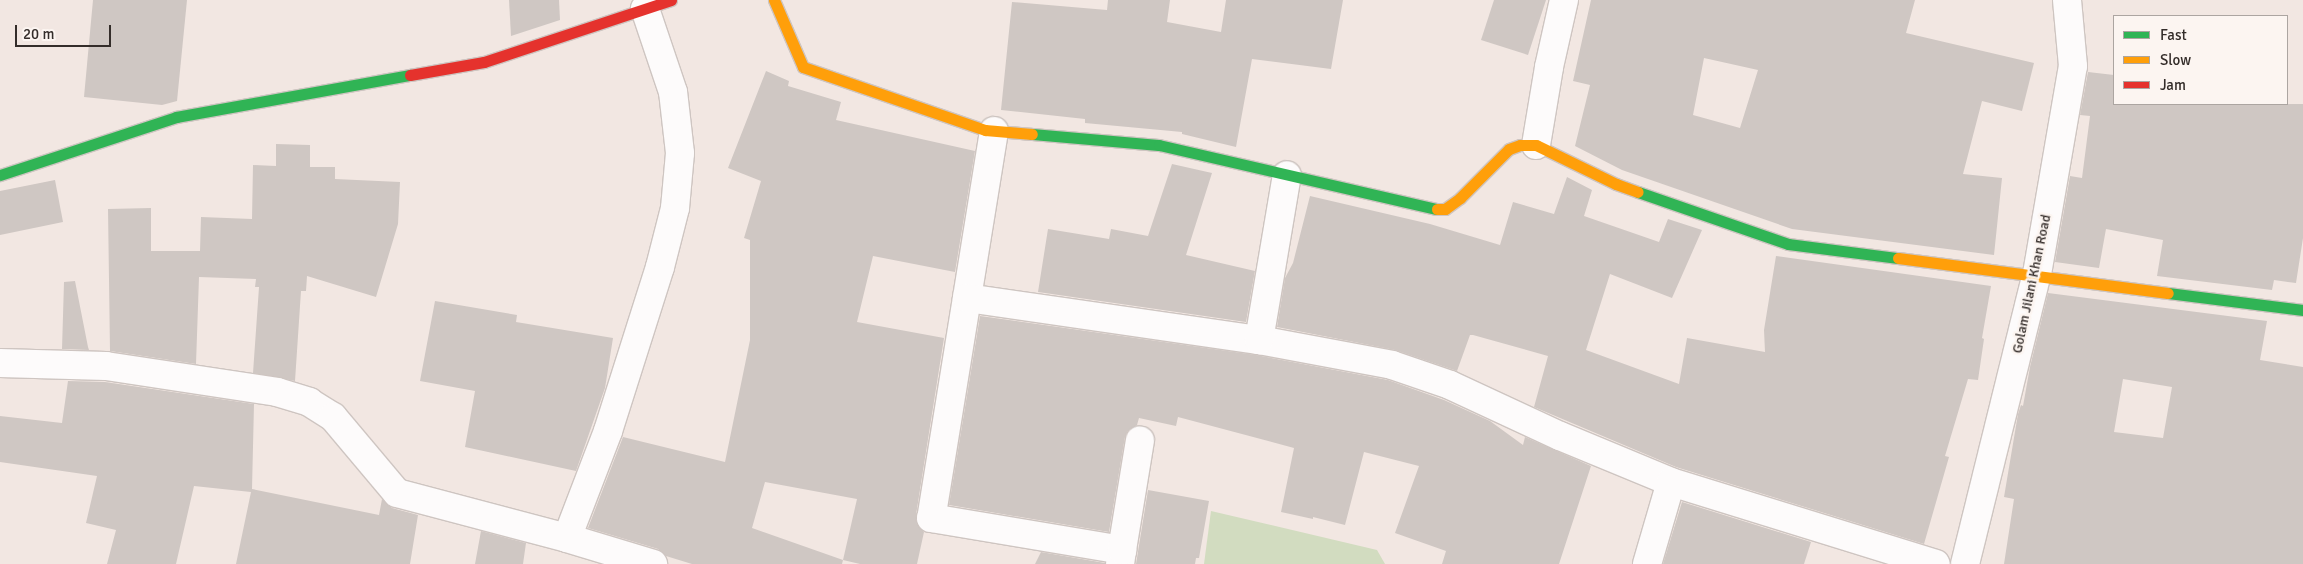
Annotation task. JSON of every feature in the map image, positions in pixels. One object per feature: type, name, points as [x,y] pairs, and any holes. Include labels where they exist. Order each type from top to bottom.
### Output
[{"type":"street","points":[[0,174],[176,117],[484,62],[671,0]]},
{"type":"street","points":[[774,0],[803,67],[994,131],[1159,145],[1433,209],[1445,210],[1460,198],[1509,149],[1520,145],[1536,145],[1616,184],[1788,244],[2037,274],[2303,310]]},
{"type":"street","points":[[1536,145],[1549,67],[1564,0]]},
{"type":"street","name":"Golam Jilani Khan Road","points":[[1965,564],[2037,274],[2073,66],[2068,0]]},
{"type":"street","points":[[567,538],[608,431],[660,267],[675,208],[680,153],[673,92],[645,9]]},
{"type":"street","points":[[994,131],[931,518],[1121,557],[1140,440]]},
{"type":"street","points":[[1259,340],[1287,175]]},
{"type":"street","points":[[967,298],[1259,340],[1392,365],[1450,385],[1560,436],[1671,482],[1936,564]]},
{"type":"street","points":[[0,363],[106,366],[285,394],[310,402],[333,417],[397,493],[567,538],[653,564]]},
{"type":"street","points":[[1647,564],[1671,482]]},
{"type":"green space","points":[[1211,511],[1377,550],[1385,564],[1204,564]]},
{"type":"building","points":[[93,0],[187,0],[177,101],[162,105],[84,97]]},
{"type":"building","points":[[509,0],[559,0],[560,20],[511,36]]},
{"type":"building","points":[[1108,0],[1170,0],[1167,22],[1221,32],[1226,0],[1343,0],[1331,69],[1252,59],[1236,147],[1182,134],[1182,132],[1085,123],[1085,119],[1001,110],[1012,2],[1107,10]]},
{"type":"building","points":[[1494,0],[1546,0],[1528,55],[1481,40]]},
{"type":"building","points":[[1591,0],[1915,0],[1906,33],[2034,63],[2022,111],[1982,101],[1963,174],[2002,178],[1994,255],[1792,229],[1622,170],[1575,146],[1590,85],[1573,81]],"holes":[[[1704,58],[1758,70],[1740,128],[1693,115]]]},
{"type":"building","points":[[766,71],[789,81],[788,86],[841,102],[836,120],[975,151],[955,272],[873,256],[857,322],[944,338],[916,515],[917,524],[924,532],[917,564],[860,564],[843,560],[842,564],[692,564],[666,556],[658,549],[588,528],[623,437],[725,462],[750,340],[750,240],[744,238],[761,181],[728,168]],"holes":[[[765,482],[857,499],[843,560],[752,528]]]},
{"type":"building","points":[[2088,72],[2113,75],[2113,105],[2303,104],[2303,238],[2296,283],[2274,280],[2272,290],[2157,276],[2163,240],[2106,229],[2099,268],[2055,262],[2070,176],[2082,178],[2090,116],[2080,115]]},
{"type":"building","points":[[276,144],[310,145],[310,167],[335,167],[335,179],[400,182],[398,224],[376,297],[307,276],[306,291],[301,291],[295,381],[253,373],[259,287],[255,287],[256,279],[199,277],[196,364],[110,351],[108,209],[151,208],[151,251],[200,251],[201,217],[252,219],[253,165],[276,166]]},
{"type":"building","points":[[1172,164],[1212,173],[1186,255],[1255,271],[1246,322],[1038,292],[1048,229],[1109,239],[1111,229],[1148,236]]},
{"type":"building","points":[[1567,177],[1592,190],[1584,216],[1659,242],[1668,219],[1702,230],[1672,298],[1610,274],[1586,350],[1679,384],[1687,338],[1765,352],[1764,330],[1776,256],[1991,286],[1982,338],[1984,339],[1978,380],[1968,379],[1945,456],[1949,457],[1924,544],[1676,467],[1534,407],[1548,356],[1470,335],[1457,371],[1395,350],[1277,327],[1285,278],[1293,263],[1310,196],[1430,224],[1500,245],[1513,202],[1554,214]]},
{"type":"building","points":[[55,180],[63,222],[0,235],[0,191]]},
{"type":"building","points":[[75,281],[89,350],[62,349],[64,282]]},
{"type":"building","points":[[2048,293],[2267,321],[2260,360],[2303,367],[2303,564],[2004,564],[2014,499],[2004,497],[2018,414],[2021,405],[2023,406],[2030,367]],"holes":[[[2123,379],[2172,387],[2163,438],[2114,432]]]},
{"type":"building","points":[[435,301],[517,315],[516,322],[613,338],[605,388],[576,471],[465,447],[475,391],[420,381]]},
{"type":"building","points":[[980,316],[1256,355],[1388,380],[1444,400],[1490,421],[1523,445],[1525,437],[1591,466],[1559,564],[1442,564],[1446,551],[1395,533],[1419,466],[1364,452],[1345,525],[1281,512],[1294,448],[1178,417],[1176,426],[1139,418],[1137,425],[1128,431],[1125,437],[1109,532],[949,505]]},
{"type":"building","points":[[68,381],[105,382],[254,404],[252,489],[379,515],[382,499],[392,508],[418,515],[410,564],[236,564],[251,492],[194,486],[176,564],[107,564],[116,530],[86,523],[97,476],[0,462],[0,416],[62,423]]},
{"type":"building","points":[[1148,490],[1209,501],[1199,558],[1196,558],[1195,564],[1136,564]]},
{"type":"building","points":[[1682,502],[1811,542],[1804,564],[1663,564]]},
{"type":"building","points":[[481,531],[526,543],[523,564],[475,564]]},
{"type":"building","points":[[1041,552],[1105,563],[1105,564],[1035,564]]},
{"type":"traffic: fast","points":[[0,175],[176,117],[410,75]]},
{"type":"traffic: fast","points":[[1032,134],[1159,145],[1437,209]]},
{"type":"traffic: fast","points":[[1638,192],[1788,244],[1898,258]]},
{"type":"traffic: fast","points":[[2168,293],[2303,310]]},
{"type":"traffic: slow","points":[[774,0],[803,67],[985,130],[1032,134]]},
{"type":"traffic: slow","points":[[1437,209],[1445,209],[1460,198],[1509,149],[1520,145],[1536,145],[1616,184],[1638,192]]},
{"type":"traffic: slow","points":[[1898,258],[2168,293]]},
{"type":"traffic: jam","points":[[410,75],[484,62],[671,0]]}]
